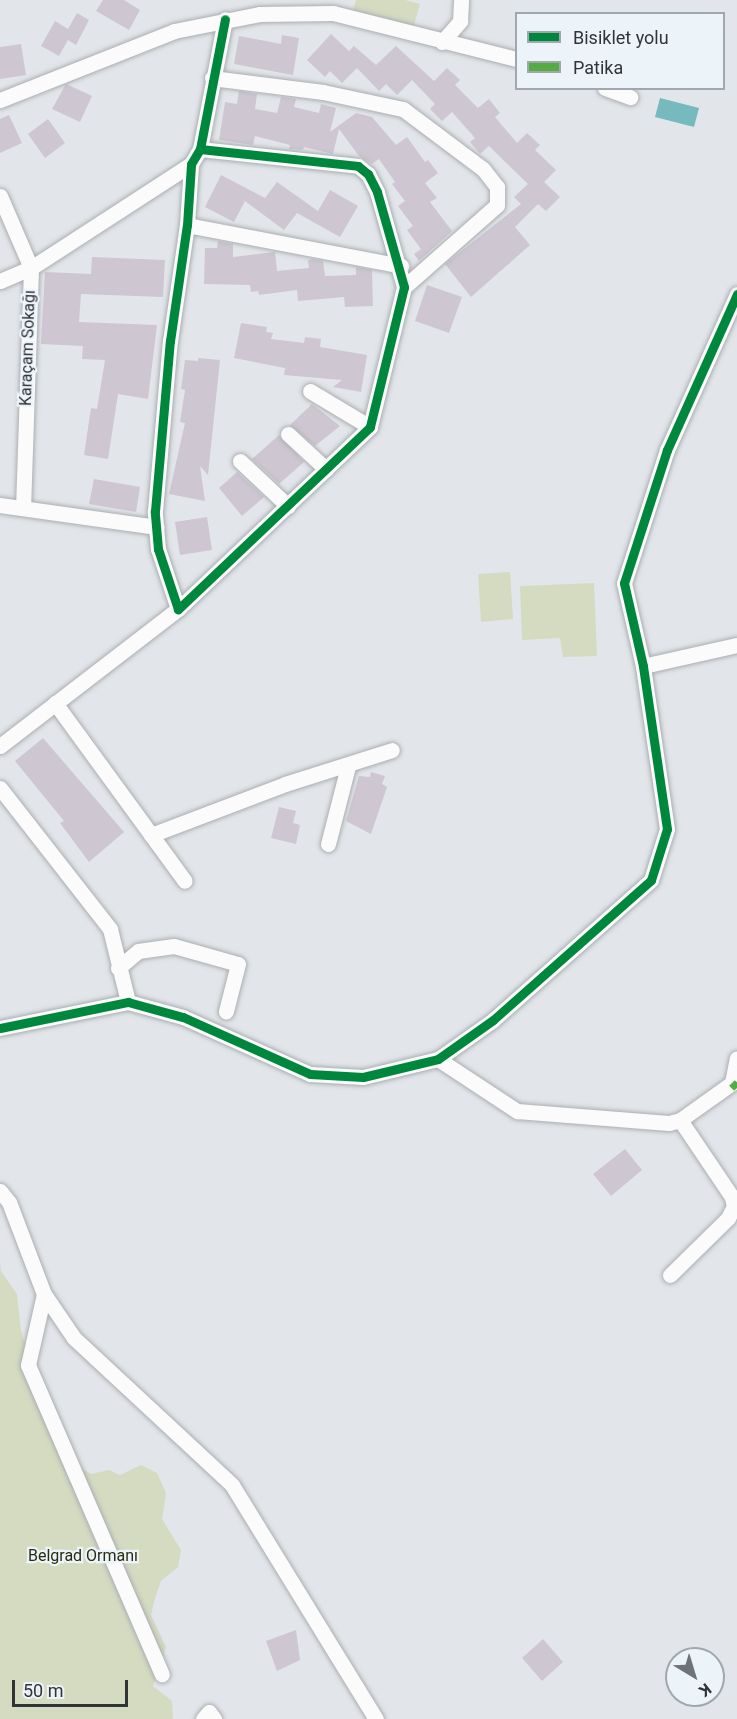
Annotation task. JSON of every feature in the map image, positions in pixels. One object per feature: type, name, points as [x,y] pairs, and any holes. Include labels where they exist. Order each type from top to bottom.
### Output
[{"type":"street","points":[[442,42],[459,21],[461,0]]},
{"type":"street","points":[[0,100],[174,31],[225,19],[333,13],[515,59]]},
{"type":"street","points":[[0,281],[31,268],[191,164],[201,149],[212,78],[225,19]]},
{"type":"street","points":[[212,78],[323,92],[403,109],[483,170],[497,187],[497,205],[404,287]]},
{"type":"street","points":[[611,90],[630,97]]},
{"type":"street","points":[[0,746],[178,609],[370,427],[404,287],[401,267],[377,192],[368,174],[358,166],[201,149]]},
{"type":"street","points":[[178,609],[158,549],[156,526],[170,341],[187,225],[191,164]]},
{"type":"street","name":"Karaçam Sokağı","points":[[0,196],[31,268],[23,507]]},
{"type":"street","points":[[187,225],[401,267]]},
{"type":"street","points":[[0,1029],[128,1002],[183,1017],[310,1074],[363,1077],[438,1059],[493,1020],[651,880],[667,829],[643,666],[624,584],[667,450],[737,294]]},
{"type":"street","points":[[310,391],[370,427]]},
{"type":"street","points":[[288,434],[326,469]]},
{"type":"street","points":[[240,461],[288,506]]},
{"type":"street","points":[[0,505],[156,526]]},
{"type":"street","points":[[643,666],[737,645]]},
{"type":"street","points":[[55,703],[185,881]]},
{"type":"street","points":[[151,835],[285,784],[348,766],[392,750]]},
{"type":"street","points":[[328,844],[348,766]]},
{"type":"street","points":[[0,788],[110,929],[128,1002]]},
{"type":"street","points":[[118,968],[138,951],[174,946],[238,964],[226,1011]]},
{"type":"street","points":[[438,1059],[517,1111],[669,1123],[680,1120],[732,1083],[737,1058]]},
{"type":"street","points":[[670,1275],[728,1218],[734,1206],[732,1197],[680,1120]]},
{"type":"street","points":[[0,1191],[9,1202],[44,1294],[74,1338],[232,1485],[372,1718]]},
{"type":"street","points":[[44,1294],[28,1365],[162,1674]]},
{"type":"street","points":[[203,1719],[209,1712],[214,1719]]},
{"type":"green space","points":[[356,0],[405,0],[420,4],[413,28],[353,10]]},
{"type":"green space","points":[[510,572],[513,619],[481,622],[478,574]]},
{"type":"green space","points":[[594,583],[597,656],[563,657],[560,638],[522,640],[520,586]]},
{"type":"green space","name":"Belgrad Ormanı","points":[[0,1262],[1,1271],[17,1294],[21,1331],[27,1349],[77,1466],[91,1474],[109,1470],[120,1475],[141,1465],[157,1473],[166,1493],[162,1519],[181,1550],[178,1567],[161,1581],[151,1615],[166,1647],[153,1686],[172,1701],[173,1719],[0,1719]]},
{"type":"water","points":[[660,98],[699,108],[694,127],[655,117]]},
{"type":"building","points":[[103,0],[124,0],[140,10],[129,30],[96,11]]},
{"type":"building","points":[[77,13],[89,20],[76,45],[68,40],[59,56],[41,46],[55,21],[68,29]]},
{"type":"building","points":[[331,34],[349,51],[354,46],[376,65],[396,46],[434,81],[447,68],[460,80],[455,85],[478,108],[489,99],[500,113],[495,117],[517,143],[527,133],[540,145],[535,150],[556,170],[544,182],[560,197],[546,211],[538,204],[515,227],[530,245],[471,297],[445,264],[521,204],[514,197],[528,184],[489,146],[480,154],[470,142],[475,138],[452,112],[442,121],[430,109],[435,104],[412,80],[397,95],[386,84],[379,91],[357,68],[342,83],[330,71],[325,77],[307,60]]},
{"type":"building","points":[[282,35],[299,38],[293,75],[234,64],[239,36],[281,44]]},
{"type":"building","points":[[21,44],[26,75],[0,79],[0,47]]},
{"type":"building","points":[[66,84],[92,96],[80,122],[52,109]]},
{"type":"building","points":[[239,91],[257,94],[255,109],[277,113],[281,97],[296,99],[294,107],[319,113],[321,104],[336,108],[330,132],[356,113],[372,117],[396,145],[407,137],[425,162],[428,160],[438,173],[425,183],[437,198],[430,202],[452,231],[419,261],[414,254],[421,249],[407,230],[413,226],[398,206],[405,201],[392,184],[395,182],[379,159],[372,164],[359,156],[339,129],[333,154],[304,147],[303,150],[289,149],[290,145],[255,136],[253,145],[219,140],[225,102],[237,104]]},
{"type":"building","points":[[9,115],[22,143],[0,153],[0,119]]},
{"type":"building","points":[[48,119],[65,143],[45,158],[28,134]]},
{"type":"building","points":[[221,175],[265,198],[277,182],[318,211],[330,190],[358,206],[340,237],[297,213],[284,230],[245,201],[234,222],[205,207]]},
{"type":"building","points":[[218,241],[233,244],[233,257],[275,252],[277,271],[309,268],[308,260],[313,259],[323,261],[325,276],[356,275],[356,267],[372,270],[373,306],[345,307],[344,297],[298,301],[297,290],[259,295],[258,291],[251,292],[250,285],[204,284],[205,248],[217,248]]},
{"type":"building","points":[[92,257],[165,260],[163,297],[81,294],[79,322],[157,325],[148,399],[118,394],[108,459],[84,455],[91,408],[97,409],[105,360],[82,359],[83,346],[41,344],[45,272],[91,274]]},
{"type":"building","points":[[427,285],[462,297],[449,333],[415,321]]},
{"type":"building","points":[[241,323],[267,327],[266,332],[273,333],[271,339],[304,343],[305,337],[321,339],[320,347],[367,355],[361,392],[333,387],[342,380],[284,375],[285,368],[234,358]]},
{"type":"building","points":[[198,358],[220,360],[208,475],[200,466],[205,501],[169,494],[185,423],[180,422],[185,390],[181,389],[185,360],[198,361]]},
{"type":"building","points":[[312,404],[340,426],[315,446],[290,425]]},
{"type":"building","points":[[279,435],[304,462],[279,484],[252,459]]},
{"type":"building","points":[[237,472],[264,497],[242,516],[219,488]]},
{"type":"building","points":[[94,479],[140,487],[136,512],[89,504]]},
{"type":"building","points":[[207,517],[212,550],[180,555],[175,522]]},
{"type":"building","points":[[43,738],[124,832],[89,862],[60,823],[64,821],[15,761]]},
{"type":"building","points":[[371,772],[385,776],[382,784],[387,787],[371,834],[346,821],[359,776],[370,777]]},
{"type":"building","points":[[279,807],[296,811],[293,823],[300,825],[296,844],[271,838]]},
{"type":"building","points":[[625,1149],[642,1170],[611,1196],[593,1174]]},
{"type":"building","points":[[296,1630],[300,1660],[277,1671],[266,1641]]},
{"type":"building","points":[[543,1639],[563,1662],[542,1681],[522,1658]]},
{"type":"marked path","points":[[732,1083],[737,1088]]},
{"type":"cycle path","points":[[200,149],[358,166],[368,174],[377,192],[404,287],[370,427],[178,609],[158,549],[155,511],[170,341],[187,225],[191,164],[200,149],[225,19]]},
{"type":"cycle path","points":[[0,1028],[128,1002],[183,1017],[310,1074],[363,1077],[438,1059],[493,1020],[651,880],[667,829],[643,666],[624,583],[667,450],[737,294]]}]
